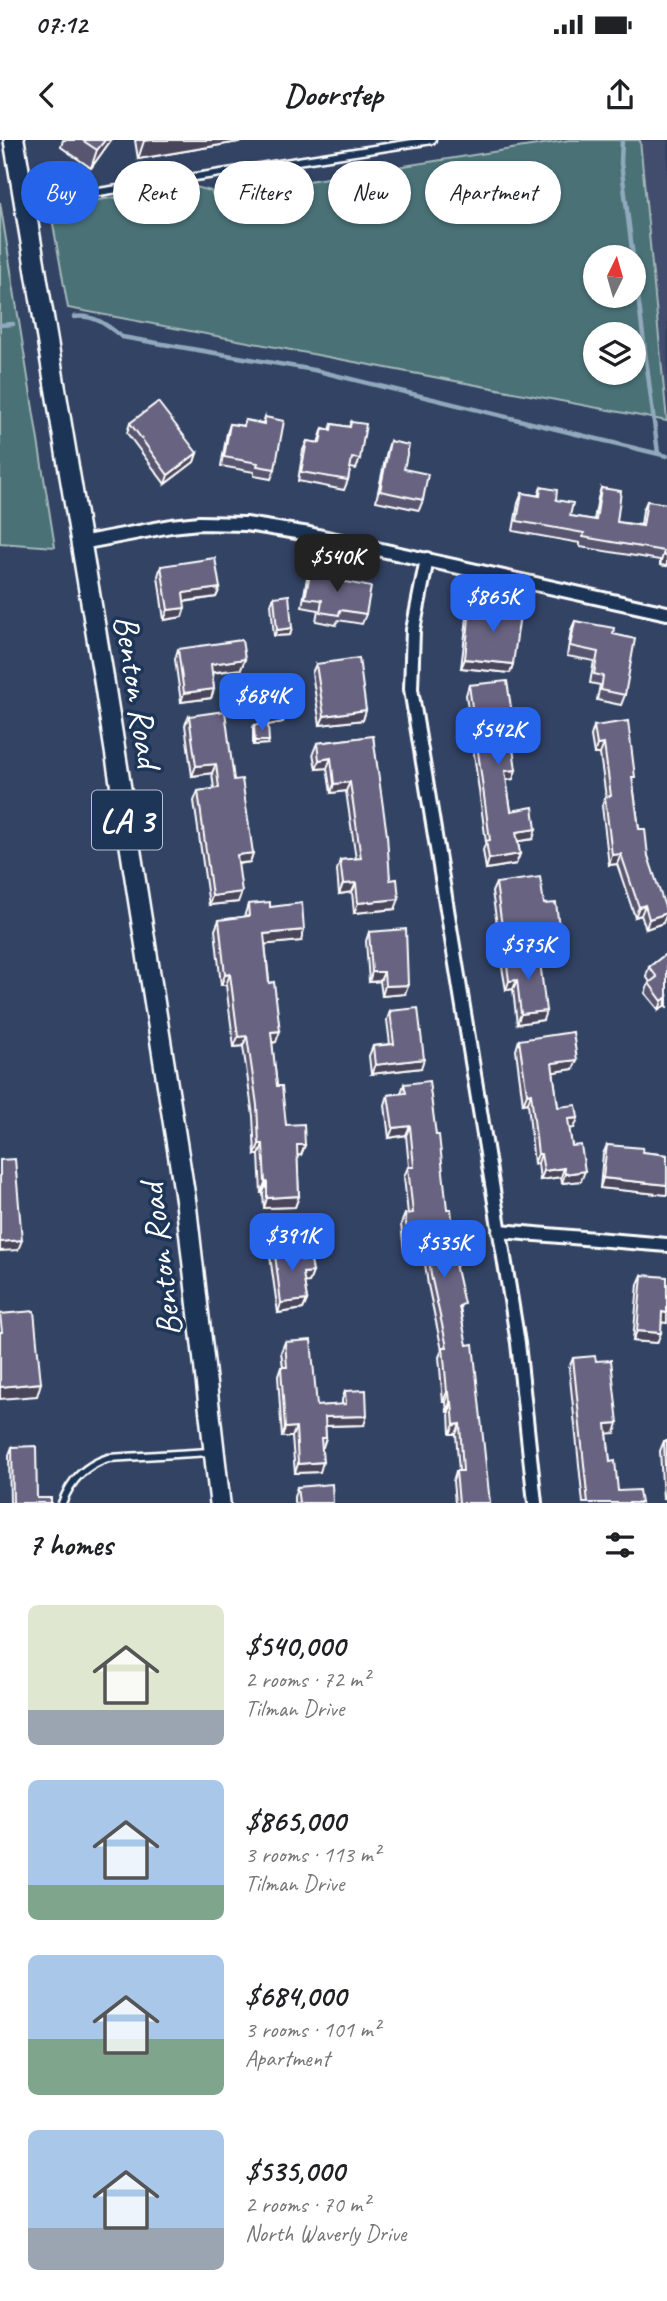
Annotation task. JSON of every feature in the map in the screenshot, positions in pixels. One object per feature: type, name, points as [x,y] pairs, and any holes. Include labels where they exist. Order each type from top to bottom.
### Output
[{"type":"main road","name":"Benton Road","points":[[14,140],[21,180]]},
{"type":"main road","name":"Benton Road","points":[[28,224],[182,1175],[220,1503]]},
{"type":"street","points":[[81,543],[199,523],[246,524],[298,531],[667,613]]},
{"type":"street","points":[[427,559],[413,630],[411,689],[518,1343],[535,1503]]},
{"type":"street","points":[[499,1231],[667,1245]]},
{"type":"lane","points":[[99,192],[432,140]]},
{"type":"lane","points":[[62,1503],[68,1487],[93,1463],[108,1458],[214,1452]]},
{"type":"shaded area","points":[[640,140],[667,140],[667,408]]},
{"type":"green space","points":[[569,140],[640,140],[667,421],[68,308],[53,224],[99,224],[99,200],[113,198],[113,224],[200,224],[200,188],[211,191],[214,196],[214,224],[314,224],[314,180],[328,178],[328,224],[411,224],[411,165],[425,163],[425,224],[561,224],[561,161],[436,161]]},
{"type":"green space","points":[[0,202],[55,547],[0,543]]},
{"type":"building","points":[[82,140],[105,140],[97,150]]},
{"type":"building","points":[[158,402],[197,453],[168,475],[130,423]]},
{"type":"building","points":[[265,417],[284,421],[275,469],[224,457],[230,424],[244,426],[245,420],[264,424]]},
{"type":"building","points":[[351,422],[366,424],[360,459],[352,458],[348,480],[301,472],[307,441],[320,443],[323,428],[331,430],[332,424],[350,427]]},
{"type":"building","points":[[390,441],[409,445],[404,469],[428,474],[423,500],[380,491]]},
{"type":"building","points":[[541,487],[557,490],[556,500],[573,503],[570,516],[596,520],[601,488],[621,491],[617,522],[643,526],[647,501],[667,504],[667,556],[663,555],[664,551],[583,537],[584,533],[517,521],[522,493],[540,496]]},
{"type":"building","points":[[215,558],[220,588],[183,593],[185,608],[168,610],[161,566]]},
{"type":"building","points":[[311,569],[337,573],[336,580],[371,587],[366,614],[340,610],[339,615],[320,612],[322,600],[305,598]]},
{"type":"building","points":[[289,595],[292,628],[277,630],[274,597]]},
{"type":"building","points":[[489,605],[521,608],[513,664],[465,659],[470,608],[489,610]]},
{"type":"building","points":[[575,621],[614,628],[613,634],[635,639],[625,695],[601,690],[603,676],[594,674],[598,652],[570,646]]},
{"type":"building","points":[[242,640],[245,659],[211,664],[214,689],[184,693],[178,649]]},
{"type":"building","points":[[359,658],[366,710],[324,716],[316,664]]},
{"type":"building","points":[[507,681],[515,733],[511,733],[516,770],[505,771],[511,811],[533,807],[536,829],[516,832],[520,854],[489,859],[486,841],[490,840],[469,685]]},
{"type":"building","points":[[281,689],[285,716],[265,719],[261,692]]},
{"type":"building","points":[[225,711],[234,780],[242,779],[253,853],[237,855],[242,892],[212,896],[198,791],[219,788],[216,764],[196,766],[189,716]]},
{"type":"building","points":[[628,721],[639,829],[645,829],[648,856],[667,913],[649,919],[645,905],[639,907],[621,854],[612,855],[605,797],[611,796],[604,744],[597,745],[594,726]]},
{"type":"building","points":[[268,724],[269,741],[255,741],[254,725]]},
{"type":"building","points":[[373,736],[387,835],[390,880],[397,879],[399,899],[358,903],[356,883],[343,884],[340,860],[361,858],[350,782],[334,784],[331,758],[319,760],[317,743]]},
{"type":"building","points":[[540,877],[544,904],[556,903],[559,926],[503,934],[496,883]]},
{"type":"building","points":[[270,902],[270,907],[302,903],[304,930],[264,934],[269,983],[274,982],[280,1031],[271,1032],[277,1086],[282,1086],[286,1125],[304,1124],[305,1145],[297,1145],[299,1196],[267,1198],[263,1144],[259,1144],[257,1105],[247,1036],[238,1037],[230,974],[225,975],[219,920],[249,916],[248,904]]},
{"type":"building","points":[[406,929],[408,985],[385,986],[384,972],[372,972],[369,932]]},
{"type":"building","points":[[539,953],[546,1011],[521,1014],[517,980],[509,981],[506,958]]},
{"type":"building","points":[[667,953],[667,997],[662,1001],[649,983],[657,977],[649,967]]},
{"type":"building","points":[[418,1008],[424,1059],[375,1065],[373,1046],[394,1044],[390,1011]]},
{"type":"building","points":[[573,1032],[577,1060],[552,1063],[558,1107],[576,1105],[578,1118],[568,1119],[572,1146],[581,1145],[585,1171],[565,1174],[564,1168],[544,1171],[541,1154],[538,1154],[531,1093],[527,1094],[519,1040]]},
{"type":"building","points":[[429,1081],[436,1135],[439,1135],[447,1209],[451,1209],[455,1264],[464,1304],[459,1306],[467,1345],[473,1344],[490,1503],[459,1503],[456,1471],[463,1471],[460,1424],[454,1425],[452,1402],[447,1392],[443,1347],[447,1347],[431,1275],[427,1239],[408,1241],[405,1214],[413,1213],[408,1167],[414,1167],[410,1126],[393,1128],[388,1095],[406,1093],[404,1084]]},
{"type":"building","points":[[607,1145],[643,1148],[642,1152],[667,1155],[667,1185],[603,1178]]},
{"type":"building","points":[[15,1159],[22,1240],[0,1242],[0,1160]]},
{"type":"building","points":[[299,1243],[301,1260],[311,1259],[313,1272],[303,1273],[307,1300],[281,1303],[274,1246]]},
{"type":"building","points":[[642,1275],[667,1277],[667,1313],[662,1312],[661,1333],[637,1331]]},
{"type":"building","points":[[34,1311],[41,1383],[0,1387],[0,1314]]},
{"type":"building","points":[[311,1340],[317,1406],[346,1404],[345,1391],[366,1390],[367,1416],[325,1417],[326,1438],[321,1438],[323,1462],[298,1464],[296,1427],[285,1428],[281,1367],[287,1367],[285,1342]]},
{"type":"building","points":[[595,1356],[596,1361],[611,1360],[618,1423],[606,1424],[610,1462],[615,1461],[618,1491],[639,1490],[641,1503],[588,1503],[573,1358]]},
{"type":"building","points":[[664,1441],[667,1441],[667,1489],[666,1489]]},
{"type":"building","points":[[36,1446],[37,1498],[51,1498],[51,1503],[13,1503],[12,1447]]},
{"type":"building","points":[[332,1484],[333,1503],[299,1503],[297,1487]]},
{"type":"waterway","points":[[622,140],[621,163],[658,453]]},
{"type":"waterway","points":[[74,317],[94,319],[122,337],[314,370],[667,456]]},
{"type":"waterway","points":[[0,325],[13,324]]}]
